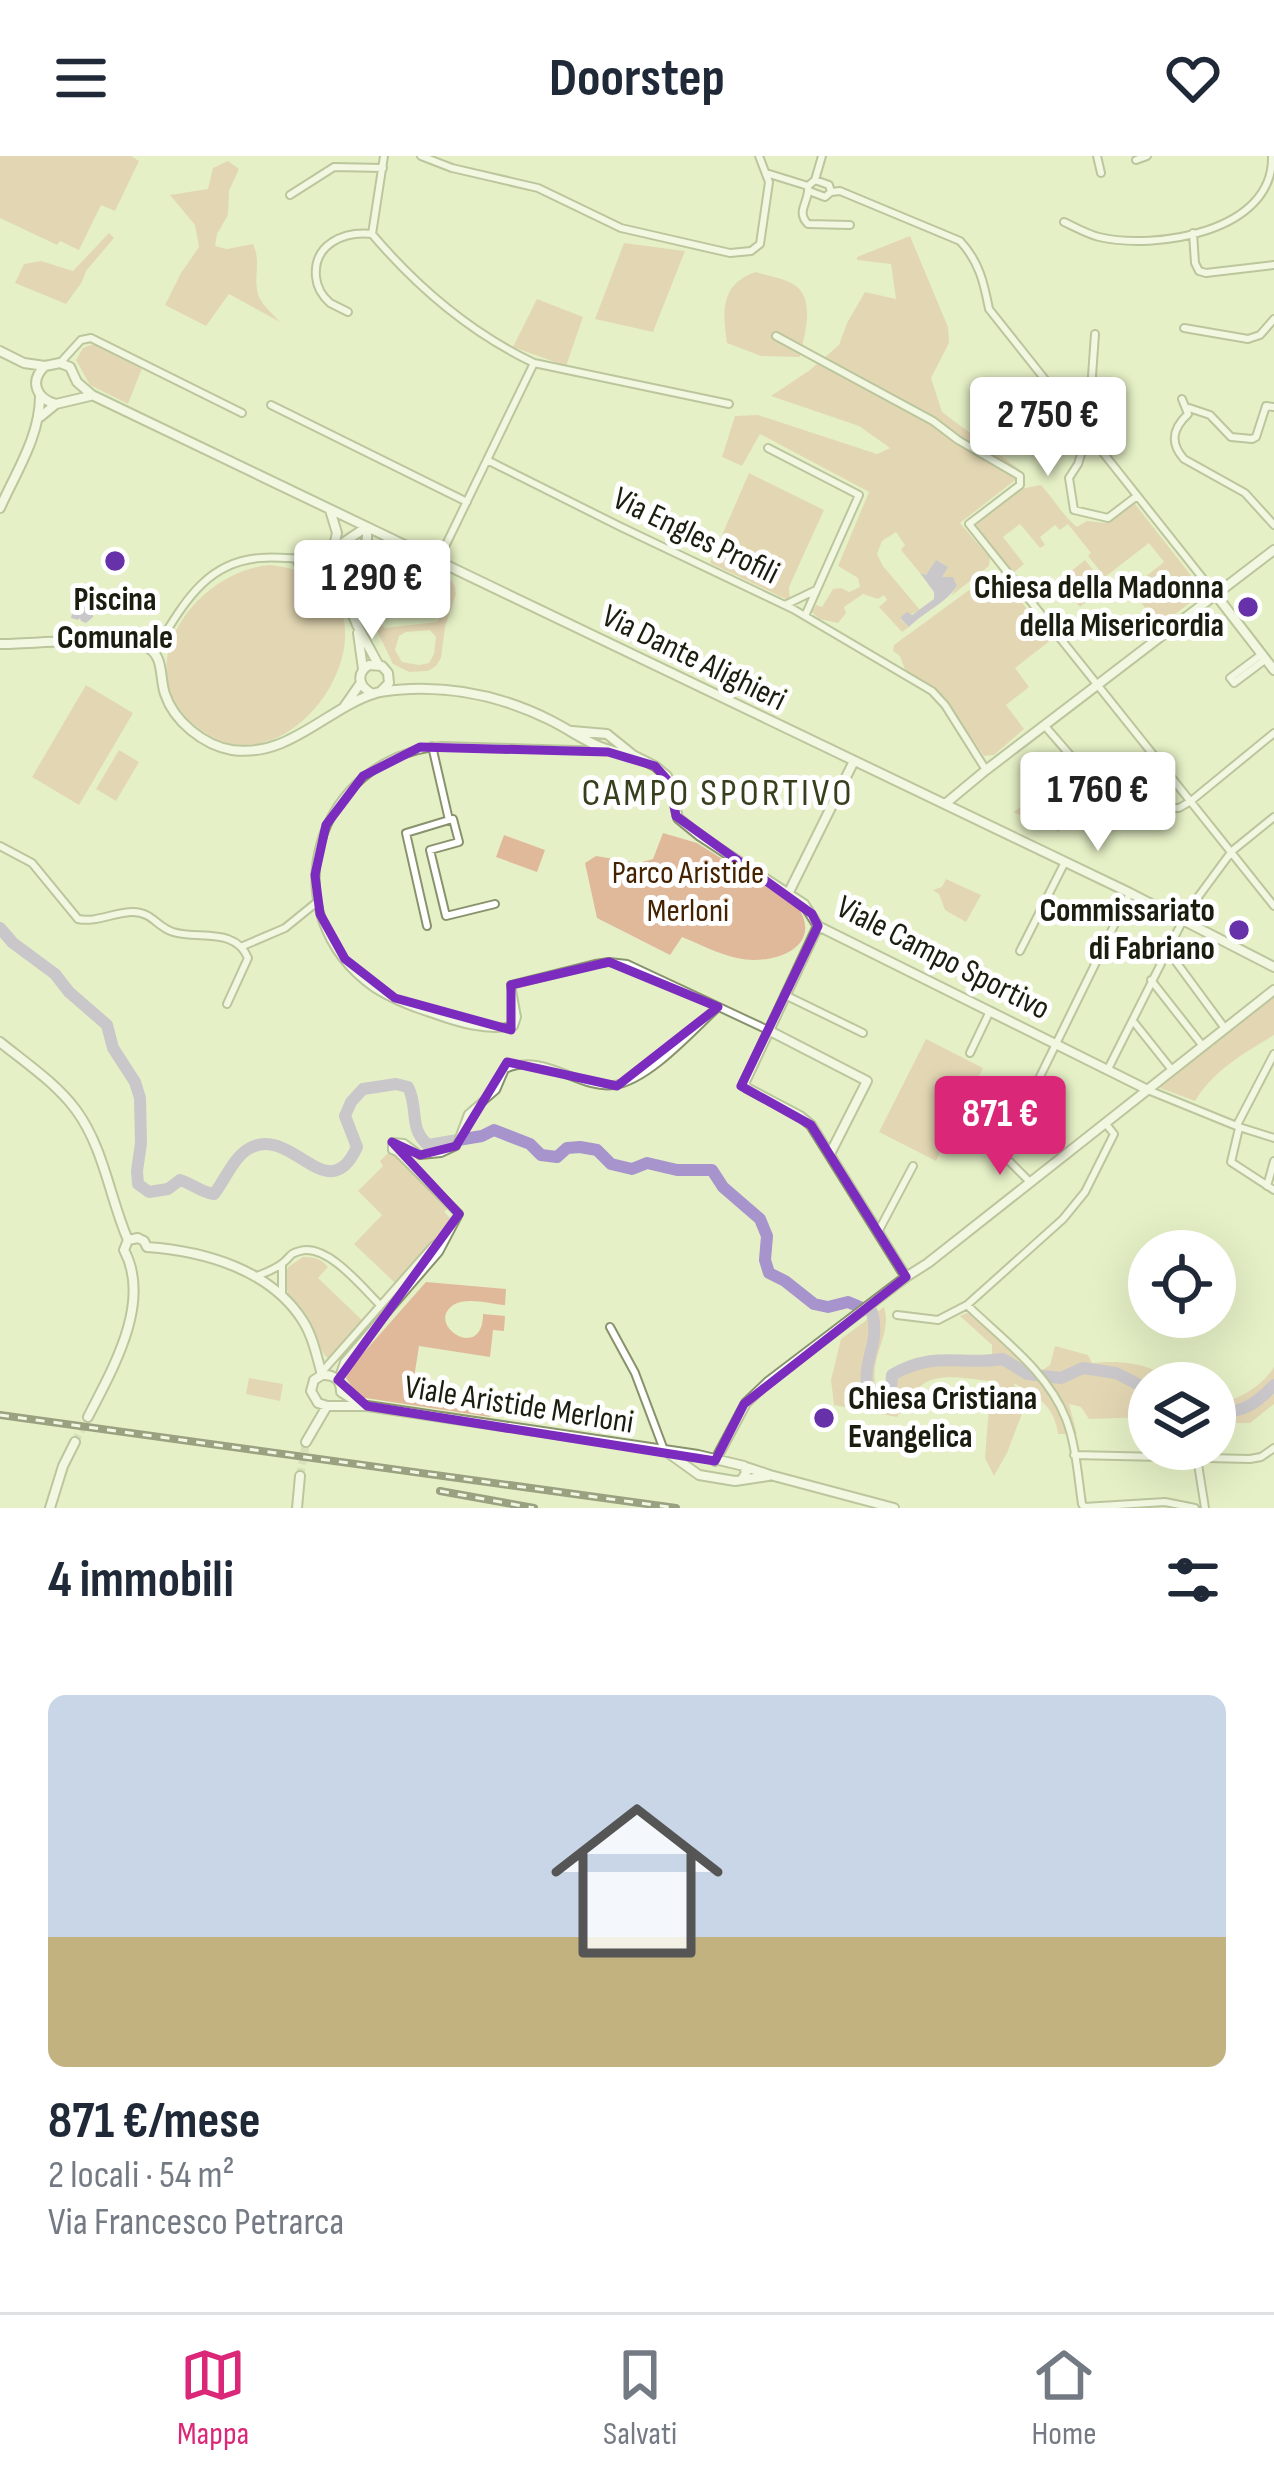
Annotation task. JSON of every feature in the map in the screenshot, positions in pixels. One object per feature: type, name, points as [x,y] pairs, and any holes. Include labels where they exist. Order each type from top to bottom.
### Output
[{"type":"street","points":[[372,234],[384,156]]},
{"type":"street","points":[[422,156],[538,188],[621,228],[730,253],[751,251],[760,244],[769,190],[759,156]]},
{"type":"street","points":[[821,156],[801,214],[808,224],[850,225]]},
{"type":"street","points":[[1097,156],[1101,173]]},
{"type":"street","points":[[1136,160],[1147,156]]},
{"type":"street","points":[[1064,222],[1097,236],[1141,242],[1205,230],[1232,221],[1257,202],[1267,186],[1272,156]]},
{"type":"street","points":[[290,195],[334,167],[383,168]]},
{"type":"street","points":[[766,173],[811,186],[825,197],[840,191],[960,241],[983,277],[989,309],[1274,670]]},
{"type":"street","points":[[1193,233],[1199,271],[1274,266]]},
{"type":"street","points":[[348,312],[331,304],[317,286],[317,259],[333,241],[372,234],[464,323],[534,363],[729,404]]},
{"type":"street","points":[[1184,328],[1248,339],[1260,335],[1274,319]]},
{"type":"street","points":[[1095,334],[1088,432],[1070,478],[1074,510],[1108,518],[1137,496]]},
{"type":"street","points":[[776,336],[933,421],[1020,476],[1020,485],[970,524],[1274,907]]},
{"type":"street","points":[[0,351],[24,362],[65,365],[81,340],[91,338],[242,413]]},
{"type":"street","points":[[0,508],[40,417],[36,379],[24,362]]},
{"type":"street","points":[[438,561],[534,363]]},
{"type":"street","name":"Via Dante Alighieri","points":[[65,365],[92,395],[1130,893],[1274,968]]},
{"type":"street","points":[[36,379],[45,366]]},
{"type":"street","points":[[70,398],[77,382]]},
{"type":"street","points":[[40,417],[70,398],[92,395]]},
{"type":"street","points":[[40,396],[56,404]]},
{"type":"street","points":[[1273,519],[1245,493],[1184,459],[1174,435],[1189,414],[1184,403],[1210,415],[1231,437],[1252,439],[1265,406],[1274,407]]},
{"type":"street","points":[[271,405],[467,502]]},
{"type":"street","points":[[768,448],[860,495],[805,616]]},
{"type":"street","name":"Via Engles Profili","points":[[487,460],[785,605],[932,691],[986,770]]},
{"type":"street","points":[[329,508],[335,522],[334,546]]},
{"type":"street","points":[[294,560],[317,572],[335,572],[358,557],[367,527],[321,557],[317,572]]},
{"type":"street","points":[[945,804],[1274,550]]},
{"type":"street","points":[[0,644],[142,644],[158,658],[167,700],[179,719],[227,749],[248,751],[290,740],[376,693],[389,681],[357,626],[333,555],[294,560],[265,557],[215,571],[193,590],[161,640]]},
{"type":"street","points":[[358,557],[428,556]]},
{"type":"street","points":[[785,605],[817,590]]},
{"type":"street","points":[[340,712],[360,684],[363,669],[357,626]]},
{"type":"street","points":[[1264,656],[1234,683],[1230,678],[1264,656]]},
{"type":"street","points":[[363,669],[378,664]]},
{"type":"street","points":[[389,681],[411,689]]},
{"type":"street","points":[[360,684],[376,693],[411,689],[488,695],[608,752]]},
{"type":"street","points":[[1044,725],[1077,763],[1172,808],[1191,801],[1274,734]]},
{"type":"street","points":[[570,731],[607,736],[614,747],[608,752]]},
{"type":"street","points":[[567,750],[607,736]]},
{"type":"street","name":"Viale Campo Sportivo","points":[[607,736],[667,776],[678,818],[804,904],[818,926],[1148,1090]]},
{"type":"street","points":[[633,755],[432,746],[379,764],[337,805],[318,848],[317,902],[332,940],[375,988],[418,1009],[501,1029],[514,1026],[517,1017],[511,985],[608,962],[627,964],[867,1081],[830,1152]]},
{"type":"street","points":[[432,746],[449,820]]},
{"type":"street","points":[[788,894],[854,761]]},
{"type":"street","points":[[1108,1069],[1183,920],[1232,851],[1274,817]]},
{"type":"street","points":[[427,926],[406,833],[454,819],[459,842],[430,850],[446,916],[495,904]]},
{"type":"street","points":[[0,846],[32,863],[77,919],[88,922],[119,913],[148,914],[166,930],[224,937],[242,947],[248,958],[227,1004]]},
{"type":"street","points":[[1020,951],[1065,862]]},
{"type":"street","points":[[1002,1154],[1130,893]]},
{"type":"street","points":[[242,947],[284,928],[317,902]]},
{"type":"street","points":[[818,926],[745,1087],[811,1125],[878,1232],[902,1280]]},
{"type":"street","points":[[1168,951],[1224,1027]]},
{"type":"street","points":[[1150,980],[1202,1045]]},
{"type":"street","points":[[720,1461],[744,1404],[1274,989]]},
{"type":"street","points":[[785,994],[863,1033]]},
{"type":"street","points":[[306,1442],[314,1424],[341,1392],[338,1380],[344,1362],[439,1252],[459,1214],[390,1147],[396,1141],[404,1143],[420,1155],[456,1146],[468,1114],[496,1090],[505,1069],[517,1063],[598,1085],[617,1085],[637,1077],[718,1007]]},
{"type":"street","points":[[970,1053],[990,1011]]},
{"type":"street","points":[[1132,1020],[1172,1070]]},
{"type":"street","points":[[0,1042],[38,1072],[80,1116],[128,1240],[125,1253],[198,1255],[257,1276],[282,1294],[308,1331],[321,1374]]},
{"type":"street","points":[[1274,1054],[1238,1126],[1231,1162],[1271,1188],[1274,1161]]},
{"type":"street","points":[[1148,1090],[1274,1138]]},
{"type":"street","points":[[897,1316],[938,1320],[967,1305],[1074,1207],[1114,1134],[1106,1124]]},
{"type":"street","points":[[965,1135],[1002,1154],[1030,1182]]},
{"type":"street","points":[[878,1232],[913,1166]]},
{"type":"street","points":[[330,1405],[318,1403],[310,1391],[314,1380],[447,1237]]},
{"type":"street","points":[[88,1417],[129,1329],[141,1256],[138,1238],[128,1240]]},
{"type":"street","points":[[257,1276],[282,1265],[292,1253],[318,1250],[381,1306]]},
{"type":"street","points":[[282,1265],[282,1294]]},
{"type":"street","points":[[967,1305],[1053,1391],[1071,1434],[1084,1507],[1165,1502],[1195,1508]]},
{"type":"street","points":[[610,1327],[635,1373],[664,1450],[699,1475],[735,1481],[770,1475]]},
{"type":"street","points":[[321,1374],[338,1380]]},
{"type":"street","name":"Viale Aristide Merloni","points":[[341,1392],[368,1406]]},
{"type":"street","name":"Viale Aristide Merloni","points":[[330,1405],[368,1406],[664,1450],[744,1466],[895,1508]]},
{"type":"street","points":[[50,1508],[75,1442]]},
{"type":"street","points":[[1236,1459],[1261,1457],[1274,1448]]},
{"type":"street","points":[[1074,1455],[1128,1456]]},
{"type":"street","points":[[693,1468],[703,1458]]},
{"type":"street","points":[[742,1479],[744,1466]]},
{"type":"street","points":[[1199,1470],[1205,1508]]},
{"type":"street","points":[[297,1508],[300,1476]]},
{"type":"highlighted area","points":[[420,747],[608,752],[655,766],[670,783],[676,816],[812,914],[818,926],[741,1086],[811,1125],[906,1277],[744,1404],[715,1461],[367,1406],[338,1380],[459,1214],[392,1142],[420,1155],[456,1146],[507,1062],[617,1086],[718,1007],[609,962],[511,985],[511,1030],[395,998],[345,959],[320,914],[315,875],[326,825],[363,776]]},
{"type":"green space","points":[[0,156],[131,156],[139,161],[115,211],[101,205],[79,250],[60,241],[57,245],[0,218]]},
{"type":"green space","points":[[228,161],[239,169],[215,246],[227,249],[253,244],[259,297],[280,322],[229,294],[206,326],[165,305],[199,247],[195,225],[170,195],[208,189],[213,168]]},
{"type":"green space","points":[[109,233],[114,238],[66,304],[15,283],[24,264],[41,261],[73,271]]},
{"type":"green space","points":[[910,236],[948,327],[949,343],[931,378],[942,412],[1024,473],[960,523],[990,558],[989,566],[951,596],[957,586],[929,572],[920,573],[901,550],[905,545],[896,532],[882,541],[877,554],[883,566],[920,610],[900,619],[909,627],[902,632],[879,607],[887,600],[884,595],[878,599],[863,594],[844,607],[846,613],[838,623],[819,619],[812,612],[816,605],[822,607],[833,589],[849,592],[860,587],[858,578],[838,566],[869,492],[760,434],[742,466],[722,457],[735,416],[758,415],[877,454],[890,448],[859,426],[771,396],[839,345],[865,292],[896,299],[891,264],[857,257]]},
{"type":"green space","points":[[624,243],[685,251],[653,332],[595,319]]},
{"type":"green space","points":[[756,272],[793,284],[805,298],[807,318],[800,357],[761,356],[727,343],[726,300],[736,283]]},
{"type":"green space","points":[[537,299],[583,317],[566,366],[513,347]]},
{"type":"green space","points":[[93,344],[142,368],[128,404],[90,385],[76,360],[83,348]]},
{"type":"green space","points":[[749,473],[824,510],[789,587],[790,601],[710,563]]},
{"type":"green space","points":[[1041,485],[1077,527],[1087,521],[1106,523],[1135,504],[1204,592],[1157,623],[1130,589],[1164,562],[1149,543],[1105,577],[1068,524],[1060,530],[1055,525],[1040,537],[1045,545],[1040,548],[1020,524],[1003,537],[1024,564],[1013,573],[976,525],[1020,489]]},
{"type":"green space","points":[[1085,560],[1106,586],[1080,607],[1059,581]]},
{"type":"green space","points":[[368,564],[428,564],[455,587],[441,658],[428,671],[409,672],[393,664],[354,583]],"holes":[[[407,568],[430,574],[443,584],[443,610],[437,622],[384,628],[362,577],[374,569]],[[430,630],[436,637],[429,663],[402,662],[395,650],[399,636]]]},
{"type":"green space","points":[[269,565],[316,579],[340,608],[345,643],[333,681],[310,714],[277,738],[240,745],[201,730],[178,707],[168,682],[168,656],[176,630],[214,586],[240,572]]},
{"type":"green space","points":[[991,574],[1000,574],[1051,640],[1015,668],[1029,687],[1006,705],[1024,729],[994,755],[984,756],[939,692],[905,670],[893,651],[894,645]]},
{"type":"green space","points":[[86,685],[133,713],[79,805],[32,777]]},
{"type":"green space","points":[[119,750],[139,762],[116,801],[96,789]]},
{"type":"green space","points":[[1071,775],[1082,782],[1059,832],[1013,812]]},
{"type":"green space","name":"Parco Aristide Merloni","points":[[663,833],[697,843],[798,907],[804,922],[799,944],[778,956],[750,960],[682,937],[670,955],[597,918],[585,863],[596,856],[638,863],[653,859]]},
{"type":"green space","points":[[504,835],[545,850],[537,872],[496,857]]},
{"type":"green space","points":[[946,879],[981,895],[966,922],[945,910],[933,890]]},
{"type":"green space","points":[[1274,997],[1274,1035],[1220,1072],[1195,1101],[1160,1088],[1166,1079]]},
{"type":"green space","points":[[926,1039],[983,1068],[936,1161],[879,1132]]},
{"type":"green space","points":[[395,1153],[450,1206],[444,1212],[453,1221],[395,1283],[354,1244],[382,1215],[358,1191],[383,1166],[380,1161]]},
{"type":"green space","points":[[303,1257],[328,1267],[318,1278],[364,1322],[330,1361],[306,1315],[288,1294],[284,1279],[288,1267]]},
{"type":"green space","points":[[426,1282],[506,1289],[505,1305],[466,1301],[447,1312],[449,1329],[465,1338],[480,1329],[483,1314],[505,1316],[504,1331],[493,1330],[490,1357],[419,1346],[412,1391],[492,1404],[490,1417],[359,1397],[346,1378]]},
{"type":"green space","points":[[884,1307],[885,1329],[874,1373],[880,1399],[892,1368],[992,1355],[992,1345],[960,1316],[969,1312],[1029,1370],[1041,1371],[1050,1365],[1055,1346],[1088,1355],[1092,1363],[1128,1363],[1128,1418],[1089,1419],[1081,1407],[1069,1404],[1077,1434],[1058,1434],[1043,1403],[1013,1383],[1026,1403],[994,1476],[985,1458],[991,1381],[935,1379],[916,1390],[897,1417],[834,1405],[831,1380],[841,1339]]},
{"type":"green space","points":[[1274,1367],[1274,1404],[1250,1423],[1236,1423],[1236,1397]]},
{"type":"green space","points":[[249,1378],[283,1384],[280,1401],[246,1394]]},
{"type":"shaded area","points":[[936,560],[948,567],[942,577],[953,577],[957,586],[909,627],[900,618],[934,599],[920,573],[926,575]]},
{"type":"shaded area","points":[[89,590],[99,595],[92,604],[93,617],[86,623],[71,618],[77,594],[84,596]]},
{"type":"waterway","points":[[0,928],[107,1025],[113,1048],[140,1098],[138,1184],[149,1192],[168,1189],[180,1180],[214,1194],[239,1157],[265,1144],[334,1171],[346,1164],[357,1147],[345,1116],[351,1102],[363,1089],[396,1084],[408,1087],[418,1132],[428,1145],[494,1130],[530,1144],[541,1155],[557,1157],[567,1148],[580,1147],[597,1150],[611,1164],[632,1169],[647,1163],[677,1170],[712,1170],[723,1187],[760,1219],[767,1236],[769,1273],[814,1304],[828,1307],[848,1302],[872,1312],[868,1392],[882,1395],[891,1388],[892,1375],[935,1361],[1003,1359],[1027,1374],[1061,1378],[1083,1368],[1128,1379]]},
{"type":"waterway","points":[[1236,1410],[1274,1385]]},
{"type":"tunnel","points":[[75,1442],[88,1417]]},
{"type":"tunnel","points":[[300,1476],[306,1442]]},
{"type":"railway","points":[[0,1415],[676,1508]]},
{"type":"railway","points":[[440,1491],[534,1508]]},
{"type":"place","name":"Piscina Comunale","points":[[115,561]]},
{"type":"place","name":"Chiesa della Madonna della Misericordia","points":[[1248,607]]},
{"type":"place","name":"Commissariato di Fabriano","points":[[1239,930]]},
{"type":"place","name":"Chiesa Cristiana Evangelica","points":[[824,1418]]},
{"type":"district","name":"CAMPO SPORTIVO","points":[[718,793]]}]
